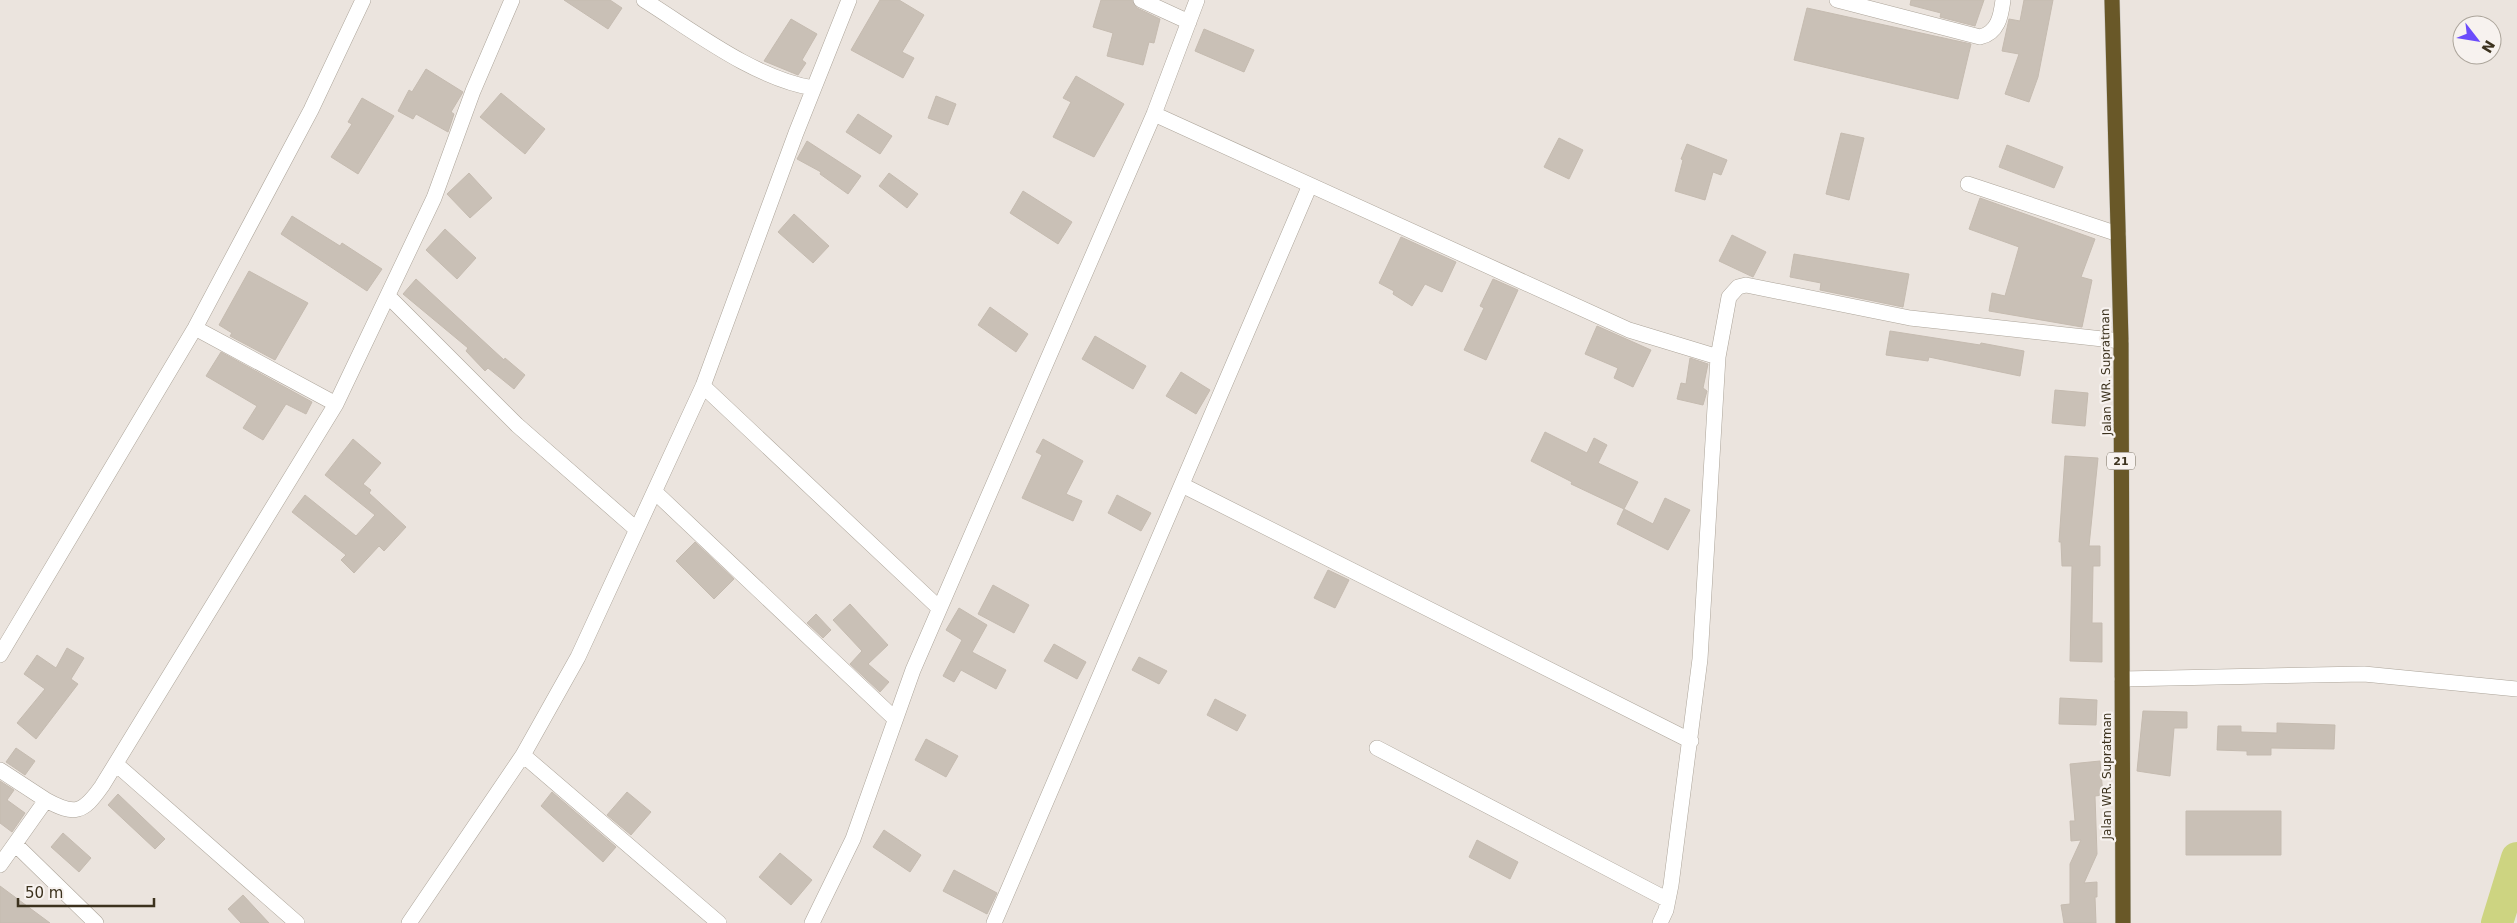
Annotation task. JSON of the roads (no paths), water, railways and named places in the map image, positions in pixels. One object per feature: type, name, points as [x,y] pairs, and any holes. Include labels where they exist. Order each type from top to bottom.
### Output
[{"type":"highway","name":"Jalan WR. Supratman","points":[[2112,0],[2121,342],[2123,923]]},
{"type":"street","points":[[0,655],[195,328],[311,110],[363,0]]},
{"type":"street","points":[[0,770],[64,810],[77,811],[91,801],[116,764],[336,404],[434,198],[474,91],[512,0]]},
{"type":"street","points":[[644,0],[757,69],[796,85],[814,88]]},
{"type":"street","points":[[409,923],[523,756],[578,657],[703,386],[814,88],[849,0]]},
{"type":"street","points":[[1140,0],[1189,22]]},
{"type":"street","points":[[812,923],[852,838],[894,718],[939,608],[1154,114],[1198,0]]},
{"type":"street","points":[[1837,0],[1980,37],[1988,35],[1995,28],[2003,0]]},
{"type":"street","points":[[1154,114],[1629,330],[1718,357]]},
{"type":"street","points":[[1968,184],[2118,234]]},
{"type":"street","points":[[994,923],[1310,185]]},
{"type":"street","points":[[1660,923],[1668,900],[1691,741],[1700,650],[1718,357],[1729,297],[1738,287],[1746,285],[1910,318],[2121,342]]},
{"type":"street","points":[[388,296],[517,425],[636,529]]},
{"type":"street","points":[[195,328],[336,404]]},
{"type":"street","points":[[703,386],[939,608]]},
{"type":"street","points":[[1182,485],[1691,741]]},
{"type":"street","points":[[655,492],[894,718]]},
{"type":"street","points":[[2122,678],[2364,674],[2517,689]]},
{"type":"street","points":[[1377,748],[1668,900]]},
{"type":"street","points":[[523,756],[719,923]]},
{"type":"street","points":[[116,764],[297,923]]},
{"type":"street","points":[[0,865],[46,800]]},
{"type":"street","points":[[15,844],[96,923]]},
{"type":"waterway","points":[[2497,923],[2517,858]]}]
